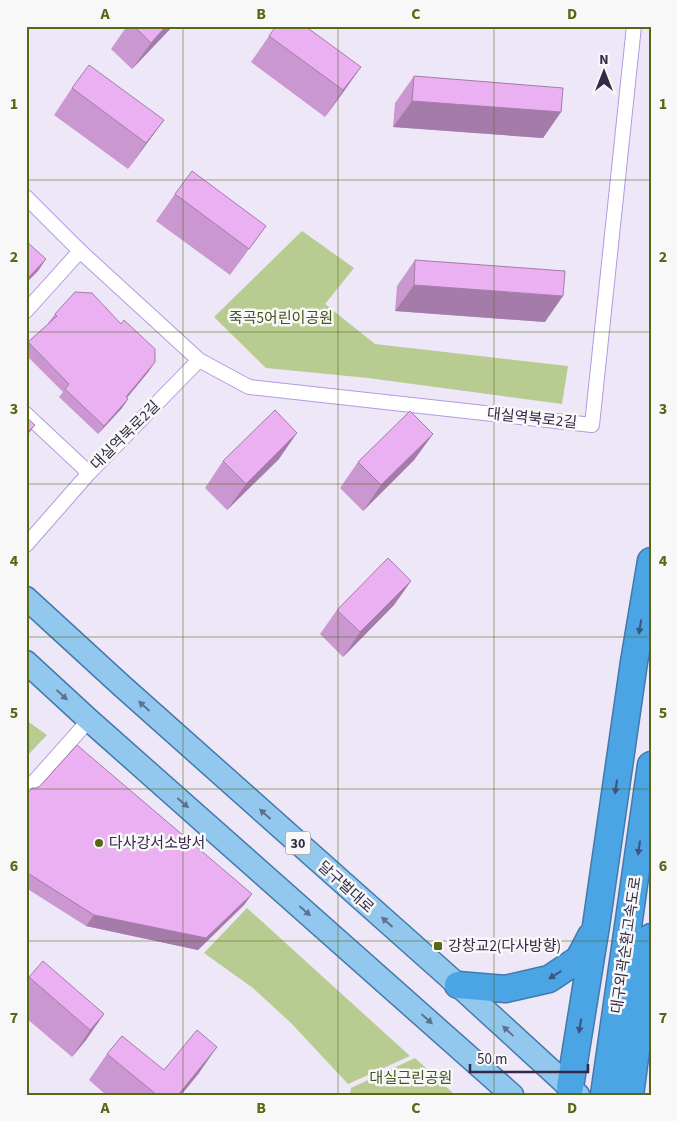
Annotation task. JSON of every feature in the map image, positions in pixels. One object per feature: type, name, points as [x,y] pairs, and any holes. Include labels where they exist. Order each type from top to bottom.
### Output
[{"type":"highway","points":[[574,1091],[596,926],[651,561]]},
{"type":"highway","name":"대구외곽순환고속도로","points":[[630,1095],[626,1027],[651,765]]},
{"type":"highway","points":[[458,985],[505,989],[549,979],[579,959],[596,926]]},
{"type":"highway","name":"대구외곽순환고속도로","points":[[604,1095],[626,1027],[651,937]]},
{"type":"main road","name":"달구벌대로","points":[[26,598],[574,1091]]},
{"type":"main road","points":[[26,662],[512,1095]]},
{"type":"street","name":"대실역북로2길","points":[[26,197],[80,251],[199,360],[249,387],[592,424],[634,26]]},
{"type":"street","points":[[26,310],[80,251]]},
{"type":"street","name":"대실역북로2길","points":[[26,414],[89,473],[199,360]]},
{"type":"street","points":[[26,545],[89,473]]},
{"type":"street","points":[[26,791],[89,720]]},
{"type":"green space","name":"죽곡5어린이공원","points":[[302,231],[354,268],[325,304],[375,344],[568,366],[562,404],[368,378],[266,368],[214,317]]},
{"type":"green space","points":[[26,720],[47,735],[26,757]]},
{"type":"green space","points":[[247,908],[410,1056],[348,1084],[291,1023],[253,988],[204,953]]},
{"type":"green space","name":"대실근린공원","points":[[415,1058],[455,1095],[350,1095],[351,1088]]},
{"type":"building","points":[[134,26],[166,26],[151,43]]},
{"type":"building","points":[[276,26],[305,26],[361,67],[343,90],[269,36]]},
{"type":"building","points":[[89,65],[164,120],[146,143],[72,88]]},
{"type":"building","points":[[414,76],[563,88],[561,112],[412,101]]},
{"type":"building","points":[[192,171],[266,226],[249,249],[175,194]]},
{"type":"building","points":[[26,241],[46,259],[26,280]]},
{"type":"building","points":[[415,260],[565,271],[563,296],[414,285]]},
{"type":"building","points":[[75,292],[92,293],[121,324],[124,320],[155,349],[155,362],[126,397],[128,399],[104,426],[65,389],[69,384],[28,342],[57,316],[55,314]]},
{"type":"building","points":[[275,410],[297,433],[246,484],[223,461]]},
{"type":"building","points":[[410,411],[433,434],[381,485],[358,462]]},
{"type":"building","points":[[26,417],[35,425],[26,434]]},
{"type":"building","points":[[388,558],[411,581],[360,632],[337,610]]},
{"type":"building","name":"다사강서소방서","points":[[77,745],[252,894],[206,938],[94,915],[26,872],[26,795],[32,788],[40,786]]},
{"type":"building","points":[[43,961],[104,1014],[90,1030],[29,977]]},
{"type":"building","points":[[197,1030],[217,1047],[178,1095],[157,1095],[107,1054],[122,1036],[164,1070]]},
{"type":"place","name":"다사강서소방서","points":[[99,843]]},
{"type":"place","name":"강창교2(다사방향)","points":[[438,946]]}]
